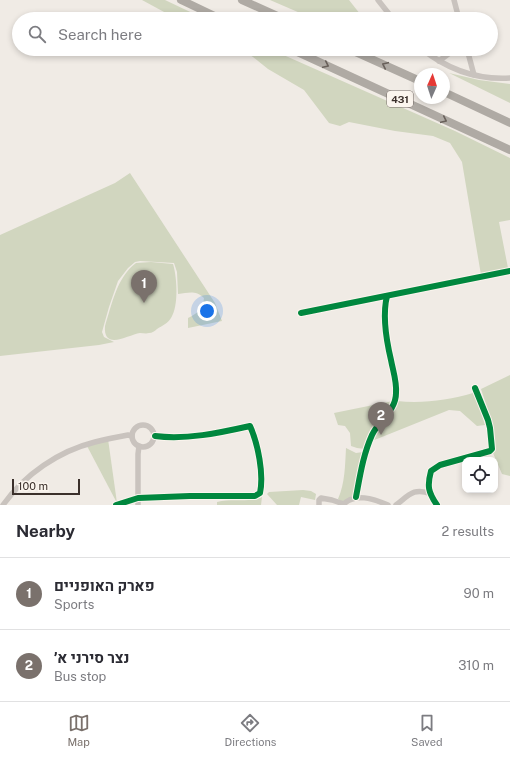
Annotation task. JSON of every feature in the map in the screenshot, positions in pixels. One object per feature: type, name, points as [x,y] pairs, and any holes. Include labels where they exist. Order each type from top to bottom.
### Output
[{"type":"highway","points":[[181,0],[207,12]]},
{"type":"highway","points":[[242,0],[269,12]]},
{"type":"highway","name":"431","points":[[306,56],[510,150]]},
{"type":"highway","name":"431","points":[[365,56],[414,78]]},
{"type":"highway","points":[[450,95],[510,122]]},
{"type":"street","points":[[378,0],[387,12]]},
{"type":"street","points":[[454,0],[457,12]]},
{"type":"street","points":[[432,56],[439,61],[465,73],[502,79],[510,78]]},
{"type":"street","points":[[439,61],[446,56]]},
{"type":"street","points":[[469,56],[474,75]]},
{"type":"street","points":[[301,312],[510,271]]},
{"type":"street","points":[[356,497],[366,451],[373,433],[392,408],[396,393],[395,380],[386,337],[386,296]]},
{"type":"street","points":[[437,505],[428,488],[431,471],[434,468],[490,451],[492,448],[488,420],[475,388]]},
{"type":"street","points":[[145,425],[152,429],[155,436],[150,445],[144,448],[135,444],[132,436],[134,429],[145,425]]},
{"type":"street","points":[[116,505],[138,498],[255,496],[260,493],[260,464],[257,443],[250,426],[219,433],[169,437],[155,436]]},
{"type":"street","points":[[3,505],[19,486],[38,469],[57,457],[94,442],[128,434],[132,436]]},
{"type":"street","points":[[138,505],[139,446]]},
{"type":"street","points":[[396,505],[412,492],[416,491],[430,494]]},
{"type":"street","points":[[318,505],[320,498],[344,504],[356,497],[369,499],[388,505]]},
{"type":"green space","points":[[142,0],[165,0],[190,12],[164,12]]},
{"type":"green space","points":[[270,0],[349,0],[358,12],[298,12]]},
{"type":"green space","points":[[251,56],[286,56],[455,131],[510,158],[510,220],[499,222],[508,268],[481,275],[462,162],[450,143],[433,136],[395,131],[349,122],[340,126],[329,123],[304,90],[268,69]]},
{"type":"green space","points":[[450,73],[479,80],[510,84],[510,103]]},
{"type":"green space","points":[[130,173],[215,303],[222,321],[188,328],[188,318],[199,310],[204,298],[195,293],[178,294],[177,272],[174,263],[140,261],[135,262],[128,268],[118,281],[109,307],[102,332],[104,337],[114,342],[0,356],[0,235],[115,183]]},
{"type":"green space","points":[[151,262],[173,264],[176,276],[176,299],[174,313],[165,324],[151,333],[140,333],[117,340],[108,338],[105,334],[105,326],[120,283],[124,276],[136,263]]},
{"type":"green space","points":[[510,375],[510,476],[502,474],[498,465],[498,457],[495,457],[493,453],[493,429],[481,389]]},
{"type":"green space","points":[[473,393],[477,400],[485,425],[477,426],[460,411],[449,410],[372,441],[376,431],[397,401],[435,401]]},
{"type":"green space","points":[[393,401],[365,449],[351,446],[350,433],[345,426],[338,425],[334,413]]},
{"type":"green space","points":[[108,439],[117,503],[87,446]]},
{"type":"green space","points":[[346,448],[356,453],[363,452],[355,494],[343,502],[338,499],[343,481]]},
{"type":"green space","points":[[311,491],[316,494],[315,500],[301,497],[299,505],[277,505],[267,494],[269,492]]},
{"type":"green space","points":[[262,497],[261,505],[217,505],[217,502],[252,500]]},
{"type":"cycle path","points":[[301,313],[510,271]]},
{"type":"cycle path","points":[[356,497],[366,450],[372,435],[390,410],[395,399],[395,381],[385,328],[387,296]]},
{"type":"cycle path","points":[[437,505],[429,489],[431,471],[440,465],[490,451],[492,449],[488,420],[475,388]]},
{"type":"cycle path","points":[[116,505],[138,498],[255,496],[260,493],[260,459],[256,441],[250,426],[191,436],[155,436]]},
{"type":"place","name":"פארק האופניים","points":[[144,303]]},
{"type":"place","name":"נצר סירני א׳","points":[[381,435]]}]
